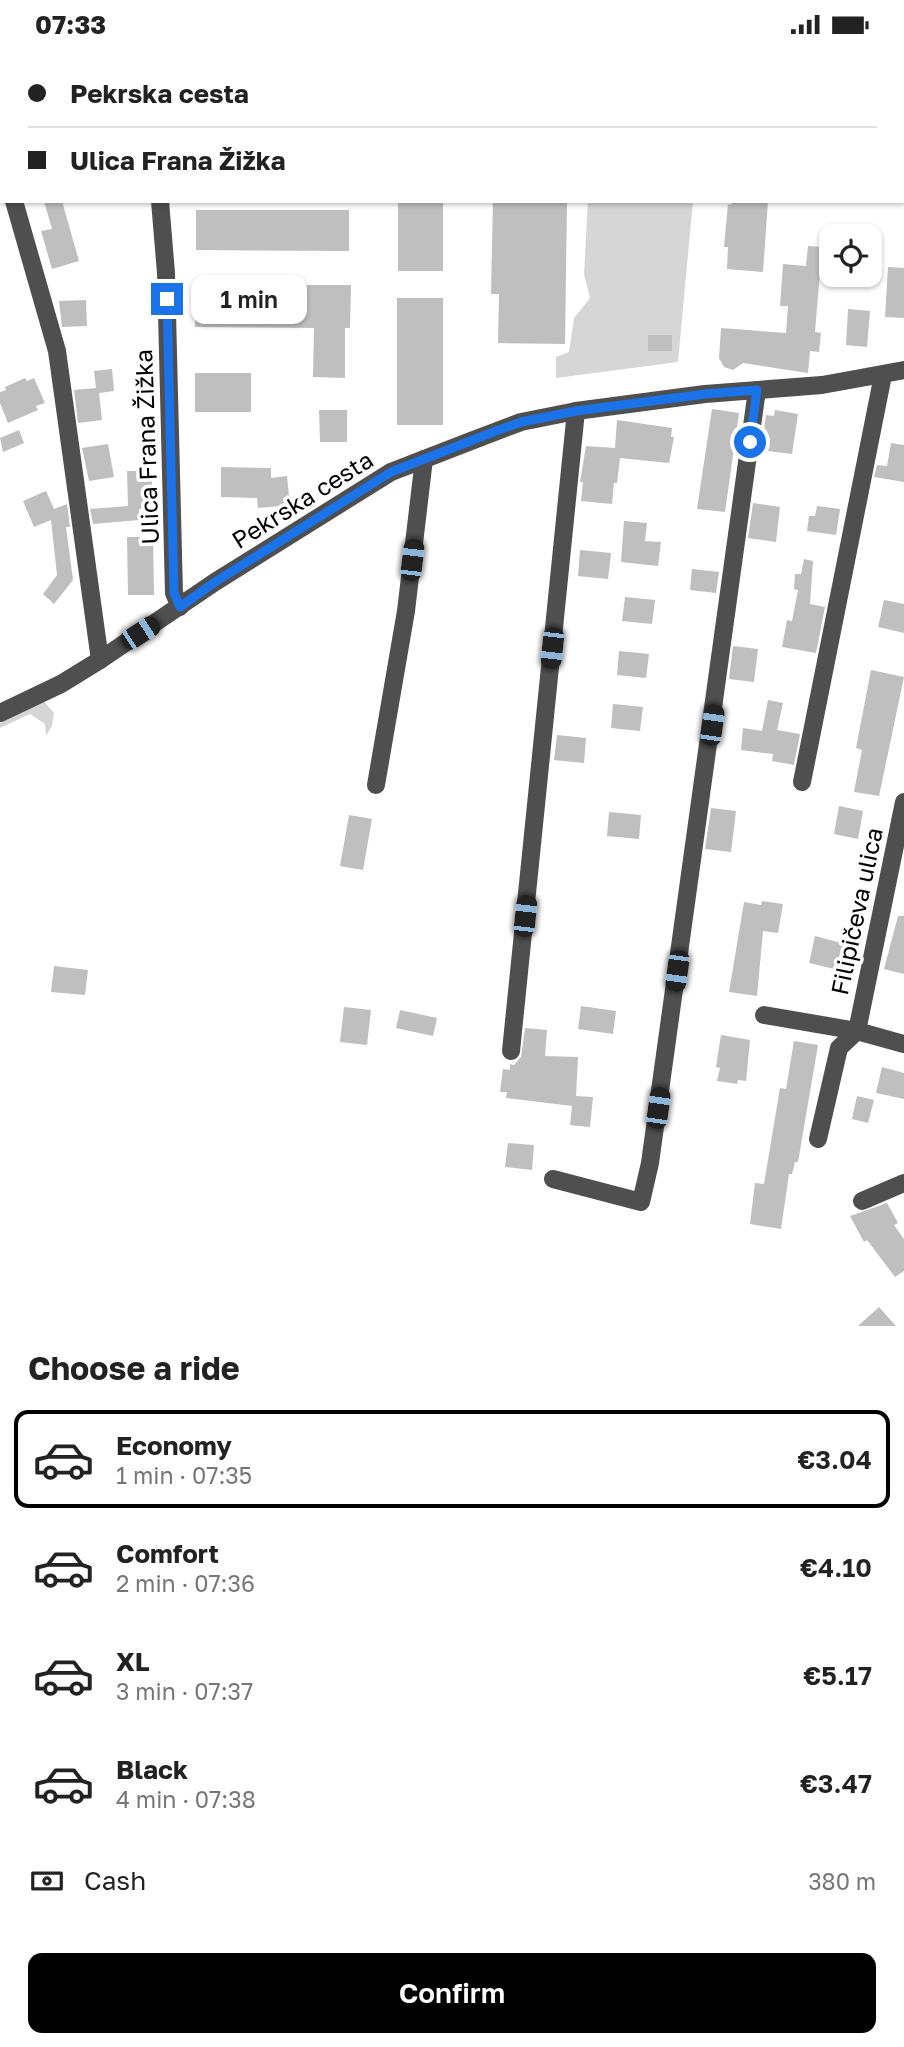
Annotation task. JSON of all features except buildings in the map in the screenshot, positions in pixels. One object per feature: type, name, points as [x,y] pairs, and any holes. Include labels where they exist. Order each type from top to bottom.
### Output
[{"type":"street","points":[[15,203],[58,351],[100,660]]},
{"type":"street","name":"Ulica Frana Žižka","points":[[160,203],[166,272],[174,593],[180,607]]},
{"type":"street","name":"Pekrska cesta","points":[[0,713],[61,684],[100,660],[215,582],[391,472],[521,422],[576,411],[705,394],[822,385],[904,370]]},
{"type":"street","points":[[803,782],[883,375]]},
{"type":"street","points":[[553,1179],[641,1202],[650,1163],[757,390]]},
{"type":"street","points":[[511,1051],[576,411]]},
{"type":"street","points":[[376,785],[405,611],[424,459]]},
{"type":"street","name":"Filipičeva ulica","points":[[818,1139],[839,1048],[857,1031],[904,802]]},
{"type":"street","name":"Filipičeva ulica","points":[[764,1015],[857,1031],[904,1044]]},
{"type":"street","points":[[862,1201],[904,1183]]},
{"type":"shaded area","points":[[588,203],[693,203],[678,362],[556,378],[556,357],[569,352],[574,318],[590,298],[584,274]]},
{"type":"shaded area","points":[[44,701],[54,713],[52,726],[46,736],[45,724],[30,714],[0,728],[0,723]]},
{"type":"route","points":[[167,299],[174,593],[180,607],[215,582],[391,472],[521,422],[649,400],[757,390],[750,442]]}]
